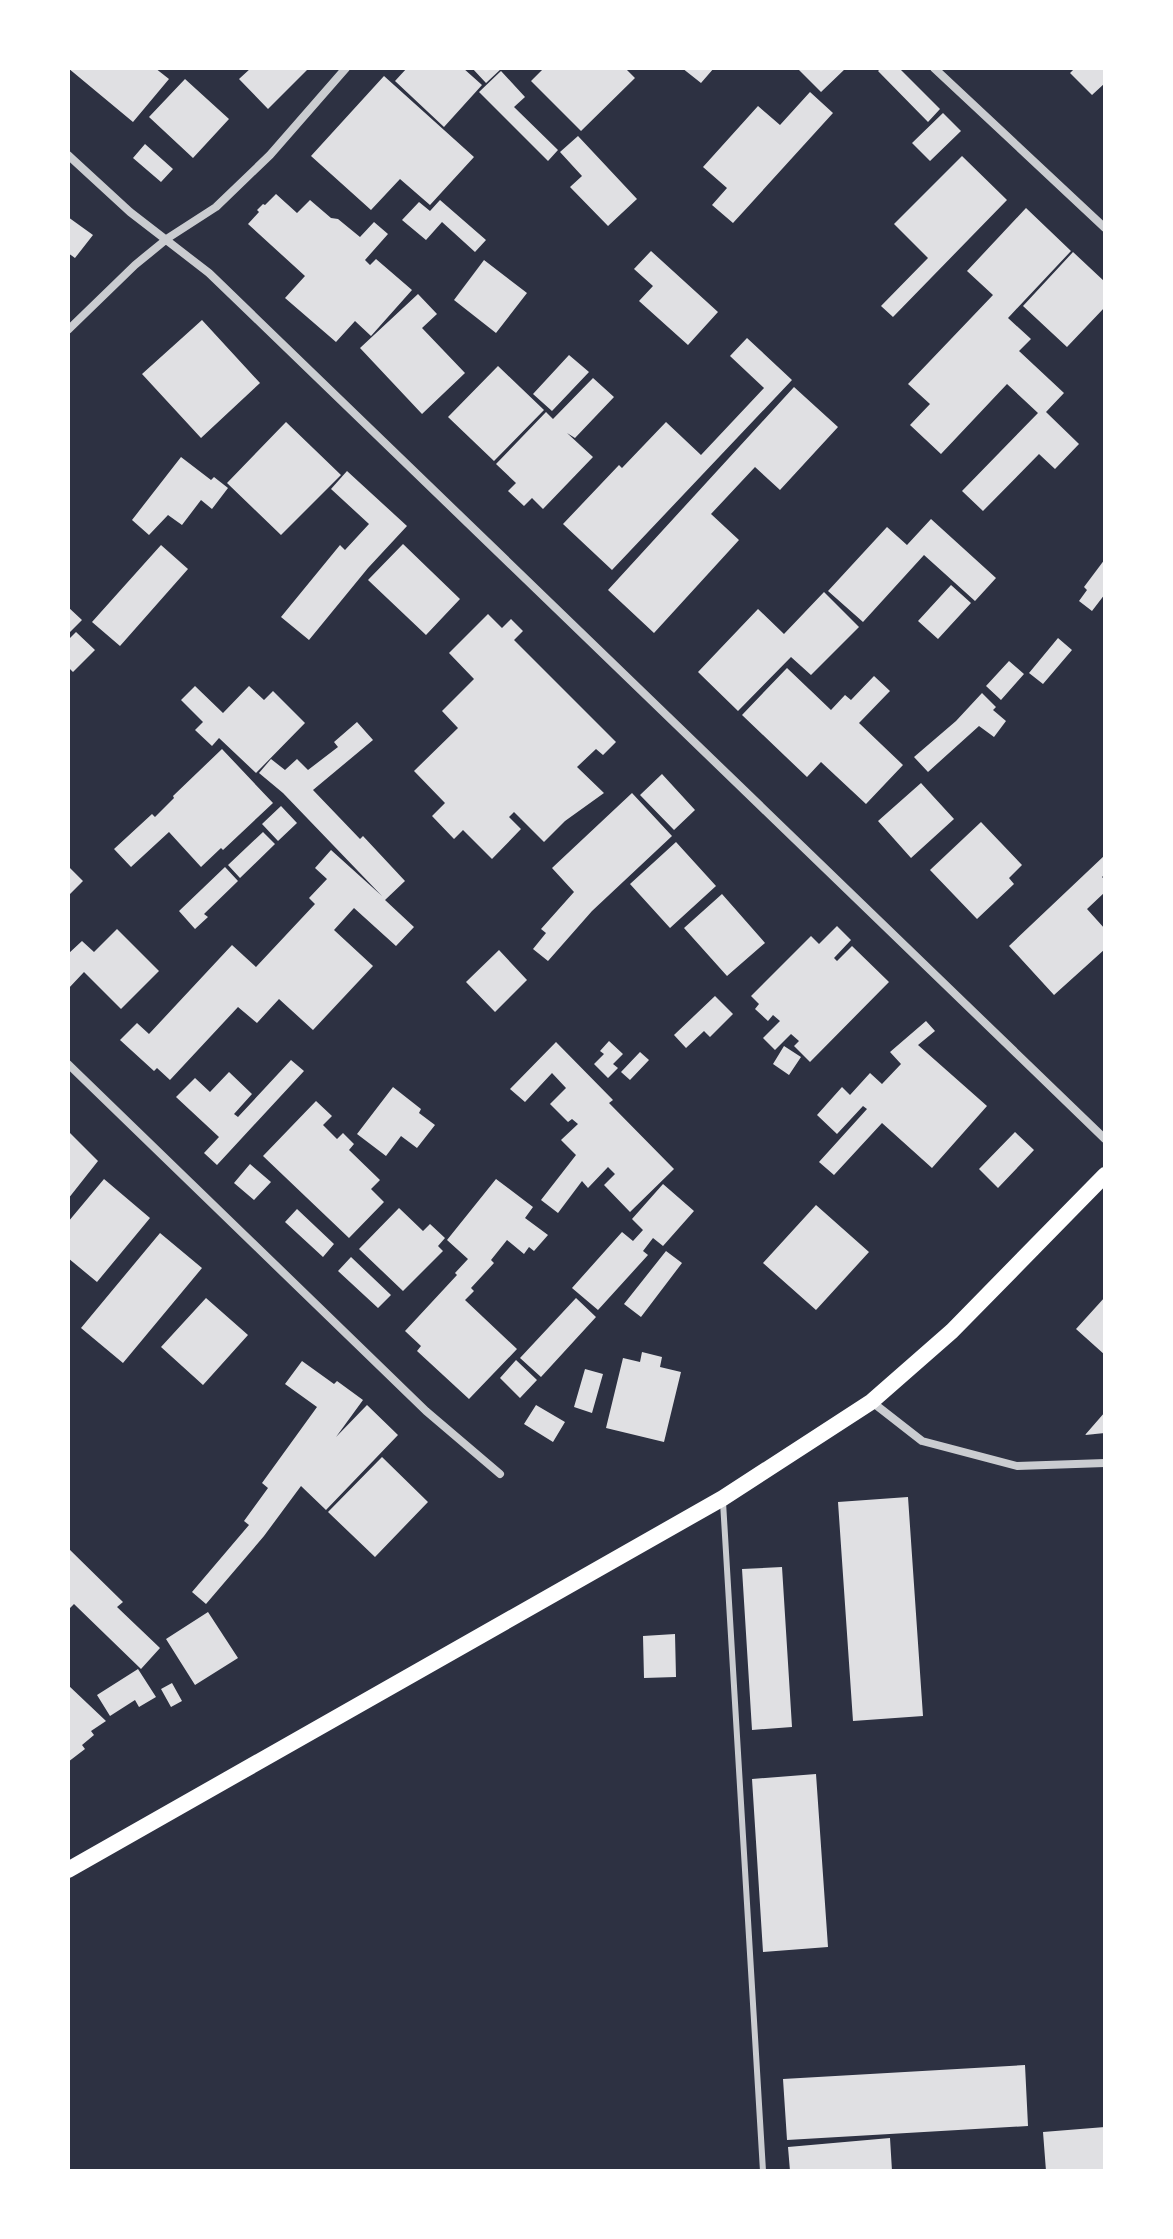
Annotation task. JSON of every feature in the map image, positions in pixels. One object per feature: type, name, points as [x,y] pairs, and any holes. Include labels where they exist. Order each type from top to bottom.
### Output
[{"type":"main road","points":[[68,1870],[723,1498],[871,1402],[952,1331],[1105,1175]]},
{"type":"street","points":[[68,330],[135,265],[168,238],[216,207],[259,166],[346,68]]},
{"type":"street","points":[[934,68],[1105,228]]},
{"type":"street","points":[[68,155],[130,212],[168,238],[209,273],[1105,1139]]},
{"type":"street","points":[[68,1064],[426,1411],[500,1474]]},
{"type":"street","points":[[871,1402],[922,1441],[1017,1466],[1105,1463]]},
{"type":"lane","points":[[723,1498],[763,2171]]},
{"type":"building","points":[[68,68],[155,68],[169,79],[133,122]]},
{"type":"building","points":[[251,68],[309,68],[268,109],[239,79]]},
{"type":"building","points":[[407,68],[463,68],[482,85],[444,127],[395,81]]},
{"type":"building","points":[[472,68],[502,68],[486,83]]},
{"type":"building","points":[[544,68],[625,68],[635,78],[581,131],[531,81]]},
{"type":"building","points":[[682,68],[714,68],[701,83]]},
{"type":"building","points":[[797,68],[846,68],[821,92]]},
{"type":"building","points":[[881,68],[899,68],[940,109],[928,122],[878,71]]},
{"type":"building","points":[[1075,68],[1105,68],[1105,83],[1092,95],[1070,73]]},
{"type":"building","points":[[501,71],[525,97],[514,107],[558,150],[548,161],[479,92]]},
{"type":"building","points":[[384,76],[474,157],[430,205],[400,179],[371,210],[311,156]]},
{"type":"building","points":[[185,79],[229,119],[193,158],[149,117]]},
{"type":"building","points":[[810,92],[833,113],[733,223],[712,205],[727,188],[703,167],[758,106],[780,125]]},
{"type":"building","points":[[943,113],[961,131],[930,161],[912,143]]},
{"type":"building","points":[[578,136],[637,199],[608,226],[570,187],[582,176],[560,152]]},
{"type":"building","points":[[145,144],[173,169],[161,182],[133,158]]},
{"type":"building","points":[[962,156],[1007,200],[893,317],[881,306],[928,258],[894,224]]},
{"type":"building","points":[[276,194],[297,213],[310,200],[360,237],[374,222],[388,234],[365,260],[370,265],[376,259],[412,290],[371,336],[355,321],[336,342],[285,298],[305,276],[248,224],[259,212],[257,210]]},
{"type":"building","points":[[440,200],[486,240],[475,252],[442,222],[426,240],[402,220],[419,202],[430,211]]},
{"type":"building","points":[[1026,208],[1071,251],[1008,318],[1031,339],[1019,351],[1064,393],[1046,412],[1079,444],[1055,469],[1039,454],[983,511],[962,491],[1038,413],[1007,384],[941,454],[910,425],[930,404],[908,384],[993,295],[967,271]]},
{"type":"building","points":[[68,217],[93,235],[75,258],[68,253]]},
{"type":"building","points":[[651,251],[718,312],[688,345],[639,301],[653,286],[634,269]]},
{"type":"building","points":[[1073,252],[1105,282],[1105,307],[1067,347],[1023,306]]},
{"type":"building","points":[[484,260],[527,293],[496,333],[454,300]]},
{"type":"building","points":[[418,294],[437,314],[422,328],[465,373],[422,414],[360,348]]},
{"type":"building","points":[[202,320],[260,383],[201,438],[142,374]]},
{"type":"building","points":[[747,338],[792,380],[612,570],[563,524],[619,465],[622,468],[666,422],[701,455],[764,388],[730,356]]},
{"type":"building","points":[[569,355],[589,372],[552,411],[533,394]]},
{"type":"building","points":[[498,366],[544,410],[494,461],[448,417]]},
{"type":"building","points":[[593,378],[614,397],[575,438],[567,433],[593,457],[543,509],[532,498],[524,506],[508,491],[516,483],[496,464],[546,412],[553,419]]},
{"type":"building","points":[[794,387],[838,427],[780,490],[755,467],[711,514],[739,540],[654,633],[608,590]]},
{"type":"building","points":[[286,422],[341,475],[281,535],[227,483]]},
{"type":"building","points":[[181,457],[211,480],[214,477],[228,488],[212,509],[201,500],[182,525],[168,515],[149,535],[132,520]]},
{"type":"building","points":[[347,471],[407,526],[309,640],[281,617],[340,545],[345,550],[369,524],[331,489]]},
{"type":"building","points":[[931,519],[996,578],[975,601],[924,555],[863,622],[828,591],[887,527],[907,545]]},
{"type":"building","points":[[403,544],[460,599],[426,635],[368,580]]},
{"type":"building","points":[[161,545],[188,569],[120,646],[92,622]]},
{"type":"building","points":[[1105,559],[1105,594],[1092,611],[1079,601],[1087,590],[1084,587]]},
{"type":"building","points":[[951,585],[971,603],[938,639],[918,621]]},
{"type":"building","points":[[824,592],[859,627],[811,675],[791,657],[738,711],[698,672],[758,609],[784,634]]},
{"type":"building","points":[[68,607],[82,620],[68,634]]},
{"type":"building","points":[[488,614],[502,628],[511,619],[523,631],[514,640],[616,742],[603,755],[596,749],[577,767],[604,793],[565,821],[544,842],[514,812],[509,817],[521,829],[492,859],[463,830],[454,839],[432,816],[445,803],[414,771],[458,728],[442,711],[474,679],[449,653]]},
{"type":"building","points":[[76,632],[95,650],[73,672],[68,667],[68,640]]},
{"type":"building","points":[[1058,638],[1072,650],[1043,684],[1029,673]]},
{"type":"building","points":[[1009,661],[1024,674],[1001,700],[986,686]]},
{"type":"building","points":[[787,668],[831,710],[845,695],[851,700],[874,676],[890,691],[859,723],[903,765],[866,804],[821,762],[807,777],[742,715]]},
{"type":"building","points":[[195,686],[223,713],[249,686],[264,700],[273,691],[305,723],[256,773],[219,738],[212,746],[195,730],[203,722],[181,700]]},
{"type":"building","points":[[982,693],[996,707],[993,710],[1006,721],[994,737],[979,726],[928,772],[914,757],[956,721]]},
{"type":"building","points":[[357,722],[373,740],[313,790],[360,839],[363,836],[405,881],[385,900],[414,927],[396,946],[354,908],[334,930],[373,966],[313,1030],[279,999],[257,1023],[238,1007],[170,1080],[157,1068],[154,1071],[120,1040],[137,1023],[149,1034],[232,945],[256,967],[315,904],[309,898],[327,879],[315,868],[331,850],[382,896],[283,793],[259,773],[271,759],[285,770],[297,759],[308,770],[338,747],[334,742]]},
{"type":"building","points":[[222,749],[273,803],[201,867],[169,832],[131,867],[114,849],[152,814],[155,817]]},
{"type":"building","points":[[662,774],[695,810],[674,830],[640,795]]},
{"type":"building","points":[[921,783],[954,819],[911,858],[878,821]]},
{"type":"building","points":[[632,793],[672,836],[592,911],[548,961],[533,949],[546,933],[541,929],[574,892],[552,868]]},
{"type":"building","points":[[281,806],[297,823],[278,841],[262,824]]},
{"type":"building","points":[[981,822],[1022,865],[1009,878],[1014,884],[977,919],[930,870]]},
{"type":"building","points":[[263,832],[275,844],[240,878],[228,865]]},
{"type":"building","points":[[676,842],[716,886],[670,928],[630,884]]},
{"type":"building","points":[[1105,855],[1105,874],[1102,877],[1105,892],[1087,909],[1105,929],[1105,949],[1054,995],[1009,946]]},
{"type":"building","points":[[68,866],[83,881],[68,896]]},
{"type":"building","points":[[225,867],[238,881],[204,914],[208,917],[195,929],[179,911]]},
{"type":"building","points":[[722,894],[765,943],[727,976],[684,928]]},
{"type":"building","points":[[837,926],[851,940],[834,958],[837,961],[852,946],[889,982],[810,1062],[794,1046],[799,1041],[791,1034],[775,1050],[763,1038],[780,1021],[773,1015],[768,1021],[755,1009],[759,1004],[751,996],[811,936],[819,944]]},
{"type":"building","points":[[117,929],[159,971],[121,1009],[84,972],[68,989],[68,954],[82,941],[94,952]]},
{"type":"building","points":[[499,950],[527,980],[495,1012],[466,982]]},
{"type":"building","points":[[715,996],[733,1014],[710,1037],[704,1031],[686,1048],[674,1035]]},
{"type":"building","points":[[926,1021],[935,1031],[918,1045],[987,1106],[932,1168],[882,1123],[834,1175],[819,1162],[867,1109],[863,1106],[837,1134],[817,1115],[842,1087],[850,1095],[870,1073],[882,1084],[901,1064],[890,1052]]},
{"type":"building","points":[[609,1041],[623,1054],[613,1064],[618,1068],[608,1078],[594,1064],[604,1054],[600,1051]]},
{"type":"building","points":[[556,1042],[613,1100],[609,1103],[674,1169],[630,1212],[604,1185],[615,1174],[608,1167],[588,1188],[582,1181],[558,1213],[541,1200],[576,1155],[561,1140],[578,1124],[572,1119],[568,1122],[550,1104],[566,1088],[552,1073],[525,1102],[510,1089]]},
{"type":"building","points":[[784,1046],[801,1057],[789,1075],[773,1064]]},
{"type":"building","points":[[640,1052],[649,1060],[630,1080],[621,1072]]},
{"type":"building","points":[[291,1060],[304,1071],[217,1165],[204,1153],[219,1137],[176,1097],[195,1078],[210,1092],[229,1072],[252,1094],[234,1114],[238,1117]]},
{"type":"building","points":[[393,1087],[421,1109],[419,1113],[435,1125],[417,1148],[401,1136],[386,1156],[357,1134]]},
{"type":"building","points":[[316,1101],[332,1116],[323,1125],[337,1139],[343,1133],[354,1144],[349,1150],[380,1180],[371,1189],[384,1202],[349,1238],[263,1156]]},
{"type":"building","points":[[68,1131],[98,1161],[68,1199]]},
{"type":"building","points":[[1015,1132],[1034,1150],[998,1188],[979,1169]]},
{"type":"building","points":[[250,1164],[271,1182],[254,1200],[234,1183]]},
{"type":"building","points":[[104,1179],[150,1218],[97,1282],[68,1258],[68,1222]]},
{"type":"building","points":[[496,1179],[533,1207],[525,1218],[548,1235],[534,1251],[529,1247],[524,1254],[507,1240],[491,1260],[494,1263],[471,1288],[474,1291],[465,1300],[517,1349],[469,1399],[417,1351],[421,1346],[405,1331],[468,1259],[447,1240]]},
{"type":"building","points":[[663,1184],[694,1211],[663,1246],[653,1238],[643,1251],[648,1255],[598,1310],[572,1288],[622,1232],[633,1241],[643,1230],[632,1219]]},
{"type":"building","points":[[816,1205],[869,1252],[816,1310],[763,1263]]},
{"type":"building","points":[[399,1208],[423,1231],[430,1224],[445,1238],[438,1246],[443,1251],[403,1291],[359,1249]]},
{"type":"building","points":[[297,1209],[334,1244],[323,1257],[285,1222]]},
{"type":"building","points":[[160,1233],[202,1268],[123,1363],[81,1328]]},
{"type":"building","points":[[666,1251],[682,1263],[641,1317],[624,1304]]},
{"type":"building","points":[[351,1257],[391,1295],[378,1308],[338,1271]]},
{"type":"building","points":[[1105,1297],[1105,1355],[1076,1329]]},
{"type":"building","points":[[206,1298],[248,1335],[203,1385],[161,1347]]},
{"type":"building","points":[[576,1298],[596,1317],[541,1377],[520,1358]]},
{"type":"building","points":[[642,1352],[662,1357],[660,1367],[681,1372],[664,1442],[606,1428],[623,1358],[640,1362]]},
{"type":"building","points":[[516,1360],[537,1380],[520,1398],[500,1378]]},
{"type":"building","points":[[302,1361],[363,1400],[336,1437],[367,1405],[398,1435],[326,1510],[301,1486],[264,1536],[206,1604],[192,1592],[249,1525],[244,1521],[268,1488],[262,1483],[317,1407],[285,1384]]},
{"type":"building","points":[[585,1369],[603,1374],[592,1413],[574,1407]]},
{"type":"building","points":[[536,1405],[565,1422],[553,1442],[524,1424]]},
{"type":"building","points":[[1105,1412],[1105,1433],[1085,1435]]},
{"type":"building","points":[[382,1457],[428,1502],[375,1557],[328,1512]]},
{"type":"building","points":[[908,1497],[923,1716],[853,1721],[838,1502]]},
{"type":"building","points":[[68,1548],[123,1602],[117,1607],[160,1648],[141,1669],[74,1604],[68,1610]]},
{"type":"building","points":[[782,1567],[792,1727],[752,1730],[742,1569]]},
{"type":"building","points":[[208,1612],[238,1658],[195,1685],[166,1639]]},
{"type":"building","points":[[675,1634],[676,1677],[644,1678],[643,1636]]},
{"type":"building","points":[[138,1669],[156,1697],[139,1707],[135,1700],[110,1716],[97,1695]]},
{"type":"building","points":[[172,1683],[182,1701],[171,1707],[161,1689]]},
{"type":"building","points":[[68,1685],[106,1721],[91,1731],[94,1735],[82,1745],[85,1749],[68,1762]]},
{"type":"building","points":[[816,1774],[828,1947],[763,1952],[752,1779]]},
{"type":"building","points":[[1025,2065],[1028,2126],[787,2140],[783,2079]]},
{"type":"building","points":[[1105,2127],[1105,2171],[1046,2171],[1043,2132]]},
{"type":"building","points":[[890,2138],[892,2171],[790,2171],[788,2147]]}]
